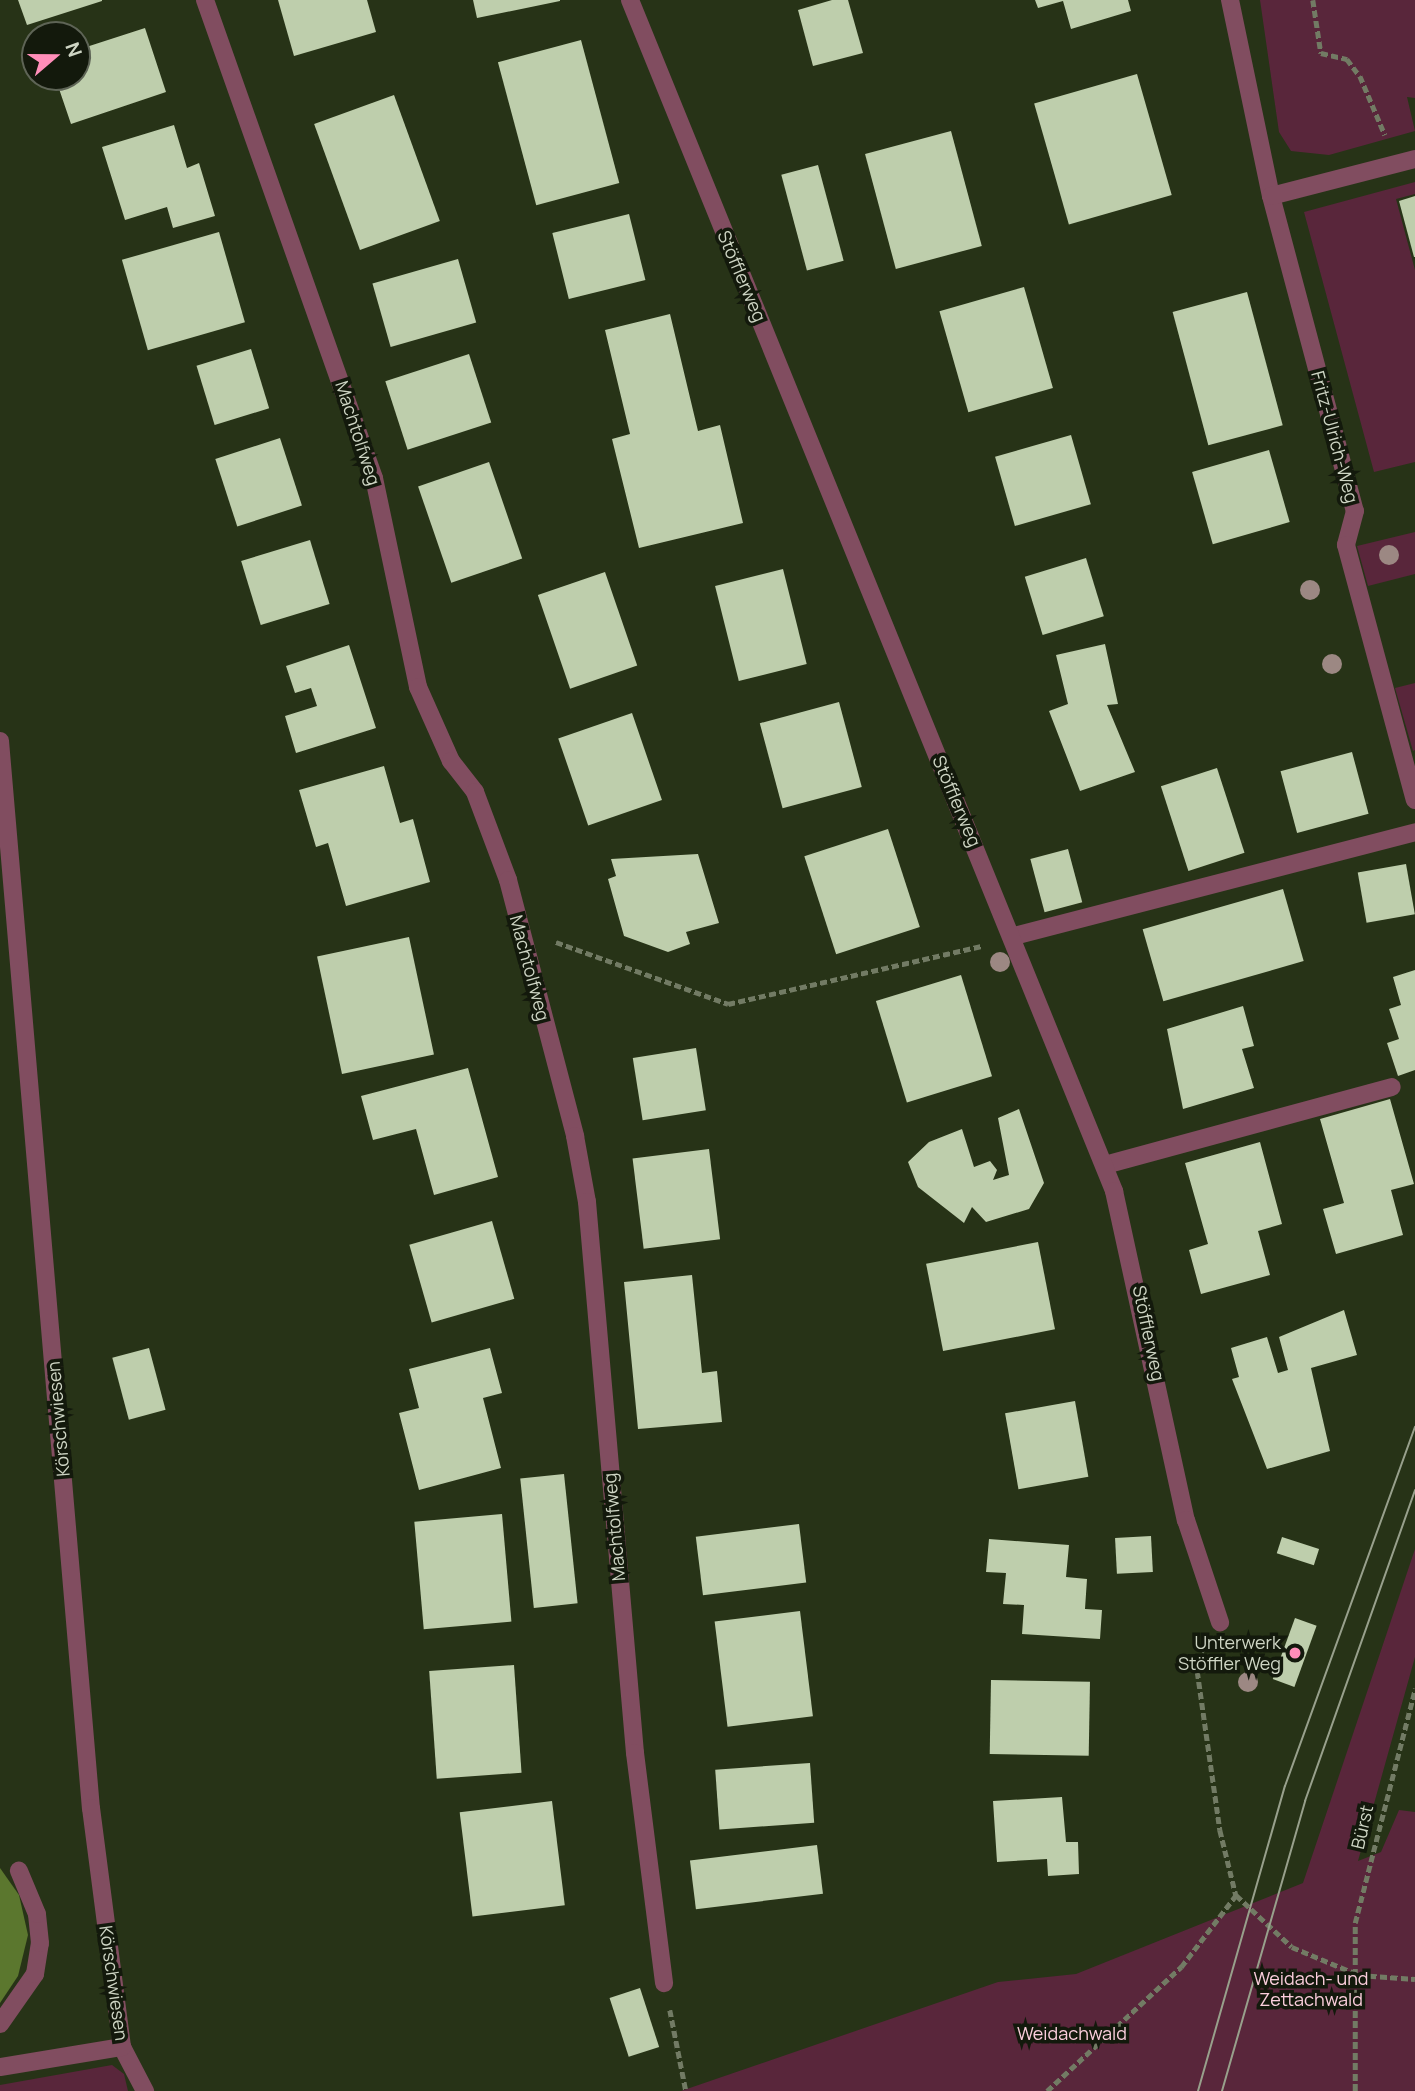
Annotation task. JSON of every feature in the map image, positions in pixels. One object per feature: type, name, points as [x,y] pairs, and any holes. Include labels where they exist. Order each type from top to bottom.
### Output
[{"type":"street","name":"Machtolfweg","points":[[205,0],[374,478],[418,687],[493,835],[517,934],[559,1071],[587,1202],[635,1753],[664,1983]]},
{"type":"street","name":"Stöfflerweg","points":[[630,0],[1014,936],[1105,1165],[1139,1289],[1185,1520],[1220,1622]]},
{"type":"street","name":"Fritz-Ulrich-Weg","points":[[1230,0],[1271,196],[1355,511],[1346,545],[1415,800]]},
{"type":"street","points":[[1271,196],[1415,159]]},
{"type":"street","name":"Körschwiesen","points":[[0,741],[5,859],[91,1808],[122,2047],[145,2091]]},
{"type":"street","points":[[1014,936],[1415,832]]},
{"type":"street","points":[[1105,1165],[1392,1087]]},
{"type":"street","points":[[0,2024],[35,1974],[40,1944],[37,1914],[19,1871]]},
{"type":"street","points":[[0,2067],[122,2047]]},
{"type":"path","points":[[1313,0],[1321,53],[1347,59],[1360,76],[1389,145]]},
{"type":"path","points":[[517,934],[578,947],[728,1004],[1014,936]]},
{"type":"path","points":[[1220,1622],[1196,1661],[1220,1830],[1236,1895],[1292,1947],[1359,1975],[1415,1979]]},
{"type":"path","name":"Bürst","points":[[1354,2091],[1359,1975],[1355,1923],[1415,1689]]},
{"type":"path","points":[[1047,2091],[1181,1966],[1236,1895]]},
{"type":"path","points":[[664,1983],[686,2091]]},
{"type":"green space","points":[[1260,0],[1415,0],[1415,98],[1407,97],[1415,131],[1329,155],[1291,151],[1279,132]]},
{"type":"green space","points":[[1415,182],[1415,194],[1396,199],[1415,270],[1415,462],[1374,472],[1304,212]]},
{"type":"green space","points":[[1415,532],[1415,574],[1368,586],[1357,546]]},
{"type":"green space","points":[[1415,683],[1415,750],[1413,751],[1395,688]]},
{"type":"green space","name":"Weidach- und Zettachwald","points":[[1415,1549],[1415,1657],[1358,1861],[1381,1852],[1399,1810],[1415,1812],[1415,2091],[681,2091],[998,1982],[1076,1974],[1303,1883]]},
{"type":"green space","points":[[112,2065],[124,2074],[128,2091],[0,2091],[0,2085]]},
{"type":"shaded area","points":[[0,1868],[19,1895],[28,1935],[18,1976],[0,2003]]},
{"type":"building","points":[[18,0],[102,0],[40,21],[26,21]]},
{"type":"building","points":[[278,0],[367,0],[376,32],[294,56]]},
{"type":"building","points":[[473,0],[560,0],[560,1],[477,18]]},
{"type":"building","points":[[832,0],[848,0],[863,53],[813,66],[798,10]]},
{"type":"building","points":[[1035,0],[1128,0],[1131,11],[1071,29],[1063,1],[1038,8]]},
{"type":"building","points":[[145,28],[166,92],[71,124],[60,91],[91,91],[91,45]]},
{"type":"building","points":[[581,40],[619,183],[536,205],[498,62]]},
{"type":"building","points":[[1137,74],[1172,195],[1069,225],[1034,103]]},
{"type":"building","points":[[394,95],[440,221],[360,250],[314,124]]},
{"type":"building","points":[[174,125],[187,168],[199,163],[215,216],[173,228],[167,207],[125,220],[102,147]]},
{"type":"building","points":[[951,131],[982,246],[896,269],[865,154]]},
{"type":"building","points":[[818,165],[844,261],[807,270],[781,175]]},
{"type":"building","points":[[1415,196],[1415,257],[1414,257],[1399,201]]},
{"type":"building","points":[[629,214],[645,280],[569,299],[552,233]]},
{"type":"building","points":[[219,232],[245,322],[148,350],[122,260]]},
{"type":"building","points":[[458,259],[476,322],[391,347],[372,284]]},
{"type":"building","points":[[1024,287],[1053,388],[968,412],[939,311]]},
{"type":"building","points":[[1247,292],[1283,425],[1208,445],[1173,312]]},
{"type":"building","points":[[670,314],[698,431],[720,425],[743,523],[639,548],[612,439],[630,434],[605,330]]},
{"type":"building","points":[[251,349],[269,408],[215,425],[196,366]]},
{"type":"building","points":[[469,354],[491,422],[408,450],[385,381]]},
{"type":"building","points":[[1071,435],[1091,504],[1015,526],[995,457]]},
{"type":"building","points":[[280,438],[302,506],[237,527],[215,459]]},
{"type":"building","points":[[1269,450],[1290,522],[1213,544],[1192,472]]},
{"type":"building","points":[[489,462],[522,558],[451,583],[418,486]]},
{"type":"building","points":[[310,540],[330,604],[261,625],[241,561]]},
{"type":"building","points":[[1086,558],[1104,616],[1043,635],[1025,577]]},
{"type":"building","points":[[783,569],[807,664],[739,681],[715,586]]},
{"type":"building","points":[[605,572],[637,666],[570,689],[538,595]]},
{"type":"building","points":[[1105,644],[1118,704],[1107,705],[1135,772],[1080,791],[1049,711],[1068,704],[1056,655]]},
{"type":"building","points":[[349,645],[376,728],[296,753],[285,716],[317,706],[311,688],[295,693],[286,666]]},
{"type":"building","points":[[839,702],[862,787],[783,808],[760,723]]},
{"type":"building","points":[[632,713],[662,800],[588,825],[558,738]]},
{"type":"building","points":[[1352,752],[1369,814],[1297,833],[1281,771]]},
{"type":"building","points":[[384,766],[400,823],[413,819],[430,882],[346,906],[328,843],[316,847],[299,790]]},
{"type":"building","points":[[1217,768],[1245,853],[1188,871],[1161,786]]},
{"type":"building","points":[[888,829],[920,927],[836,954],[804,856]]},
{"type":"building","points":[[1068,849],[1082,902],[1045,912],[1030,859]]},
{"type":"building","points":[[698,854],[719,923],[686,932],[690,944],[668,952],[624,936],[608,879],[616,876],[611,859]]},
{"type":"building","points":[[1406,864],[1415,914],[1367,923],[1358,873]]},
{"type":"building","points":[[1283,889],[1304,961],[1163,1001],[1143,929]]},
{"type":"building","points":[[409,937],[434,1054],[342,1074],[317,957]]},
{"type":"building","points":[[1415,970],[1415,1070],[1398,1076],[1387,1043],[1399,1039],[1389,1009],[1401,1005],[1393,977]]},
{"type":"building","points":[[961,975],[992,1076],[907,1102],[876,1001]]},
{"type":"building","points":[[1243,1006],[1254,1046],[1242,1049],[1254,1088],[1183,1109],[1167,1029]]},
{"type":"building","points":[[696,1048],[706,1110],[643,1120],[633,1058]]},
{"type":"building","points":[[468,1068],[498,1177],[434,1195],[416,1129],[373,1140],[361,1096]]},
{"type":"building","points":[[1390,1099],[1414,1184],[1391,1190],[1403,1235],[1336,1254],[1323,1209],[1344,1203],[1320,1119]]},
{"type":"building","points":[[1019,1109],[1044,1183],[1029,1209],[986,1222],[972,1207],[964,1223],[918,1187],[908,1162],[929,1142],[962,1129],[974,1167],[990,1161],[997,1170],[993,1180],[1009,1175],[998,1118]]},
{"type":"building","points":[[1260,1142],[1282,1224],[1258,1231],[1270,1275],[1201,1294],[1189,1250],[1208,1244],[1185,1163]]},
{"type":"building","points":[[709,1149],[720,1239],[644,1249],[633,1158]]},
{"type":"building","points":[[492,1221],[514,1299],[432,1323],[409,1245]]},
{"type":"building","points":[[1038,1242],[1055,1329],[943,1351],[926,1264]]},
{"type":"building","points":[[692,1275],[702,1373],[717,1371],[722,1422],[638,1429],[624,1282]]},
{"type":"building","points":[[1344,1310],[1357,1355],[1311,1368],[1330,1451],[1267,1469],[1232,1379],[1239,1377],[1231,1348],[1267,1337],[1278,1373],[1288,1370],[1279,1337]]},
{"type":"building","points":[[149,1348],[166,1410],[129,1420],[112,1358]]},
{"type":"building","points":[[490,1348],[502,1393],[483,1398],[501,1468],[419,1490],[399,1413],[419,1408],[409,1369]]},
{"type":"building","points":[[1075,1401],[1088,1477],[1018,1489],[1005,1413]]},
{"type":"building","points":[[564,1474],[578,1603],[534,1608],[520,1479]]},
{"type":"building","points":[[502,1514],[511,1622],[424,1629],[414,1522]]},
{"type":"building","points":[[799,1524],[806,1583],[703,1595],[696,1537]]},
{"type":"building","points":[[1151,1536],[1153,1572],[1117,1574],[1115,1538]]},
{"type":"building","points":[[1282,1537],[1319,1549],[1314,1565],[1277,1553]]},
{"type":"building","points":[[989,1539],[1069,1545],[1066,1577],[1087,1579],[1085,1609],[1102,1610],[1100,1639],[1022,1634],[1024,1605],[1003,1604],[1006,1573],[986,1572]]},
{"type":"building","points":[[800,1611],[813,1716],[728,1727],[715,1621]]},
{"type":"building","name":"Unterwerk Stöffler Weg","points":[[1295,1618],[1317,1626],[1294,1687],[1273,1679]]},
{"type":"building","points":[[514,1665],[522,1773],[437,1779],[429,1671]]},
{"type":"building","points":[[991,1680],[1090,1682],[1089,1756],[990,1754]]},
{"type":"building","points":[[810,1763],[814,1823],[719,1829],[715,1770]]},
{"type":"building","points":[[1062,1797],[1066,1842],[1078,1842],[1079,1874],[1048,1876],[1047,1859],[997,1862],[993,1801]]},
{"type":"building","points":[[552,1801],[565,1905],[472,1917],[460,1812]]},
{"type":"building","points":[[817,1845],[823,1894],[696,1909],[690,1861]]},
{"type":"building","points":[[640,1988],[659,2047],[629,2057],[610,1998]]},
{"type":"tram line","points":[[1198,2091],[1285,1786],[1415,1427]]},
{"type":"tram line","points":[[1222,2091],[1305,1801],[1415,1490]]},
{"type":"place","name":"Unterwerk Stöffler Weg","points":[[1295,1653]]},
{"type":"park label","name":"Weidachwald","points":[[1072,2033]]}]
